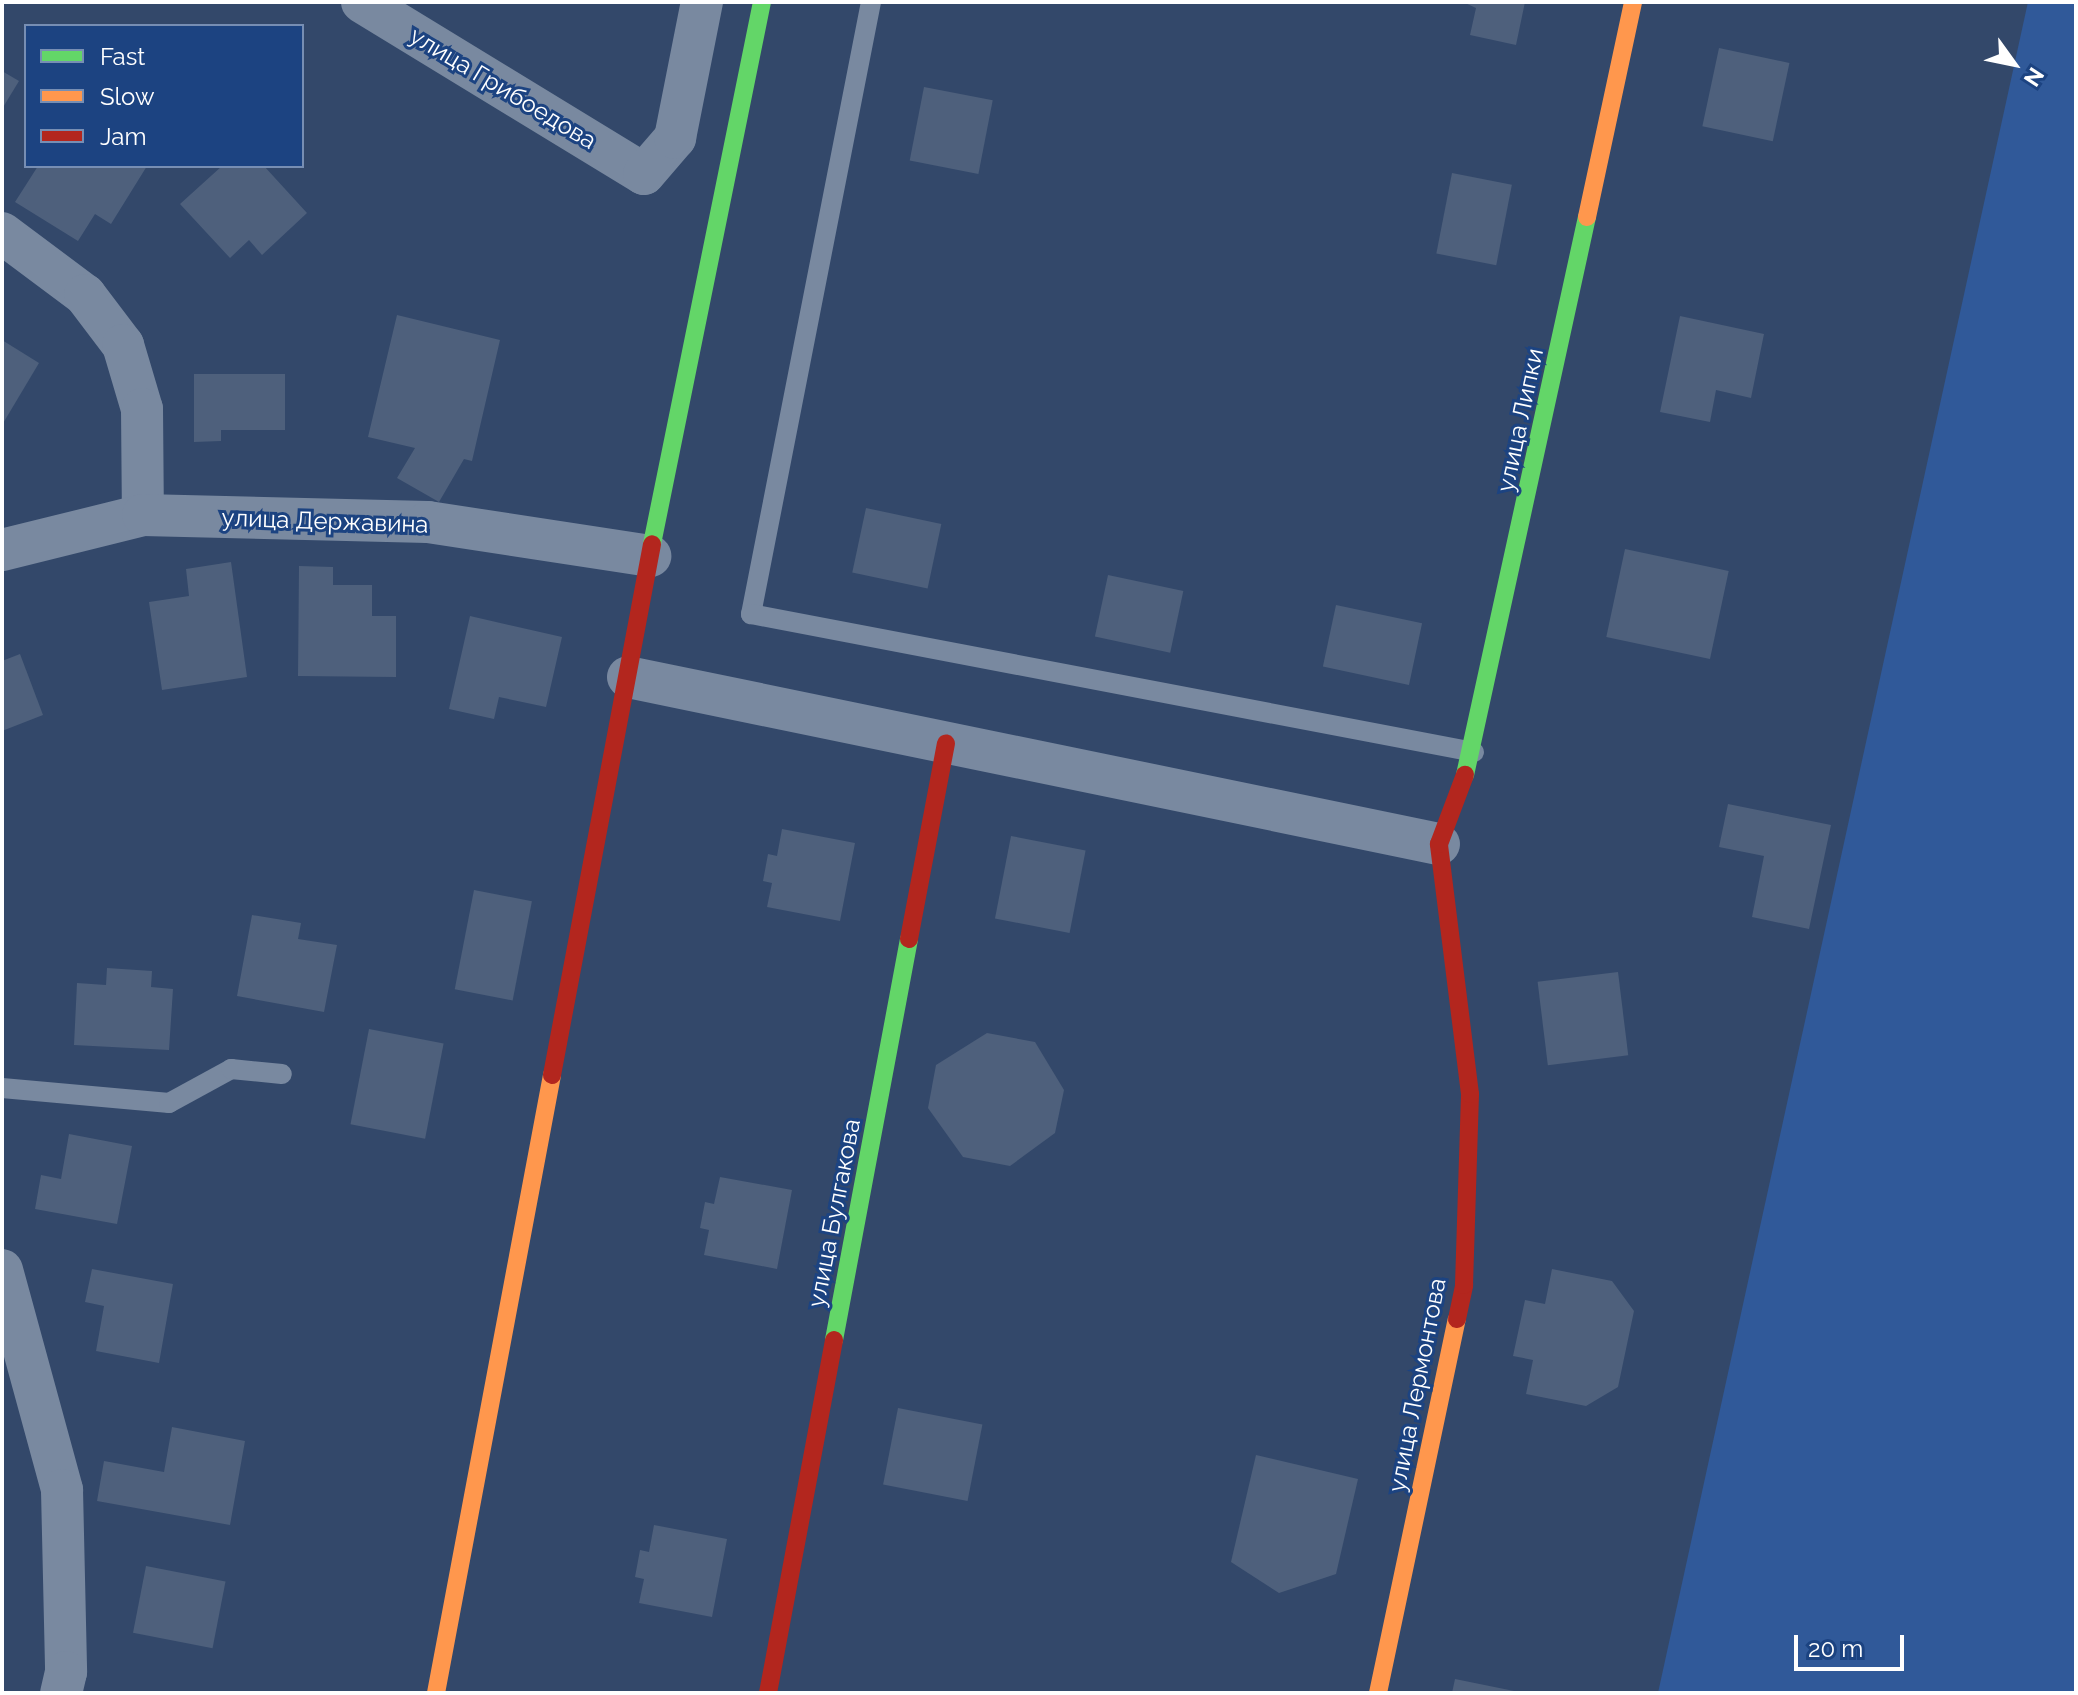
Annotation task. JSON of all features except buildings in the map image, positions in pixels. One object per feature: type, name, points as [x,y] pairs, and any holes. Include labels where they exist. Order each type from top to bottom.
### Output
[{"type":"street","name":"улица Грибоедова","points":[[362,2],[644,174],[675,138],[702,2]]},
{"type":"street","points":[[436,1693],[650,556],[762,2]]},
{"type":"street","name":"улица Липки","points":[[1439,844],[1474,752],[1633,2]]},
{"type":"street","points":[[2,233],[85,295],[123,345],[142,409],[143,515]]},
{"type":"street","name":"улица Державина","points":[[2,550],[143,515],[428,522],[650,556]]},
{"type":"street","points":[[628,677],[1439,844]]},
{"type":"street","name":"улица Булгакова","points":[[768,1693],[946,743]]},
{"type":"street","name":"улица Лермонтова","points":[[1378,1693],[1464,1285],[1470,1094],[1439,844]]},
{"type":"street","points":[[2,1270],[62,1490],[66,1672],[61,1693]]},
{"type":"lane","points":[[871,2],[751,614],[1474,752]]},
{"type":"lane","points":[[2,1088],[169,1103],[231,1069],[282,1074]]},
{"type":"shaded area","points":[[2028,2],[2076,2],[2076,1693],[1658,1693]]},
{"type":"traffic: fast","points":[[652,544],[762,2]]},
{"type":"traffic: fast","points":[[1465,775],[1587,217]]},
{"type":"traffic: fast","points":[[834,1340],[909,939]]},
{"type":"traffic: slow","points":[[1587,217],[1633,2]]},
{"type":"traffic: slow","points":[[436,1693],[552,1075]]},
{"type":"traffic: slow","points":[[1378,1693],[1457,1319]]},
{"type":"traffic: jam","points":[[552,1075],[652,544]]},
{"type":"traffic: jam","points":[[909,939],[946,743]]},
{"type":"traffic: jam","points":[[1457,1319],[1464,1285],[1470,1094],[1439,844],[1465,775]]},
{"type":"traffic: jam","points":[[768,1693],[834,1340]]}]
